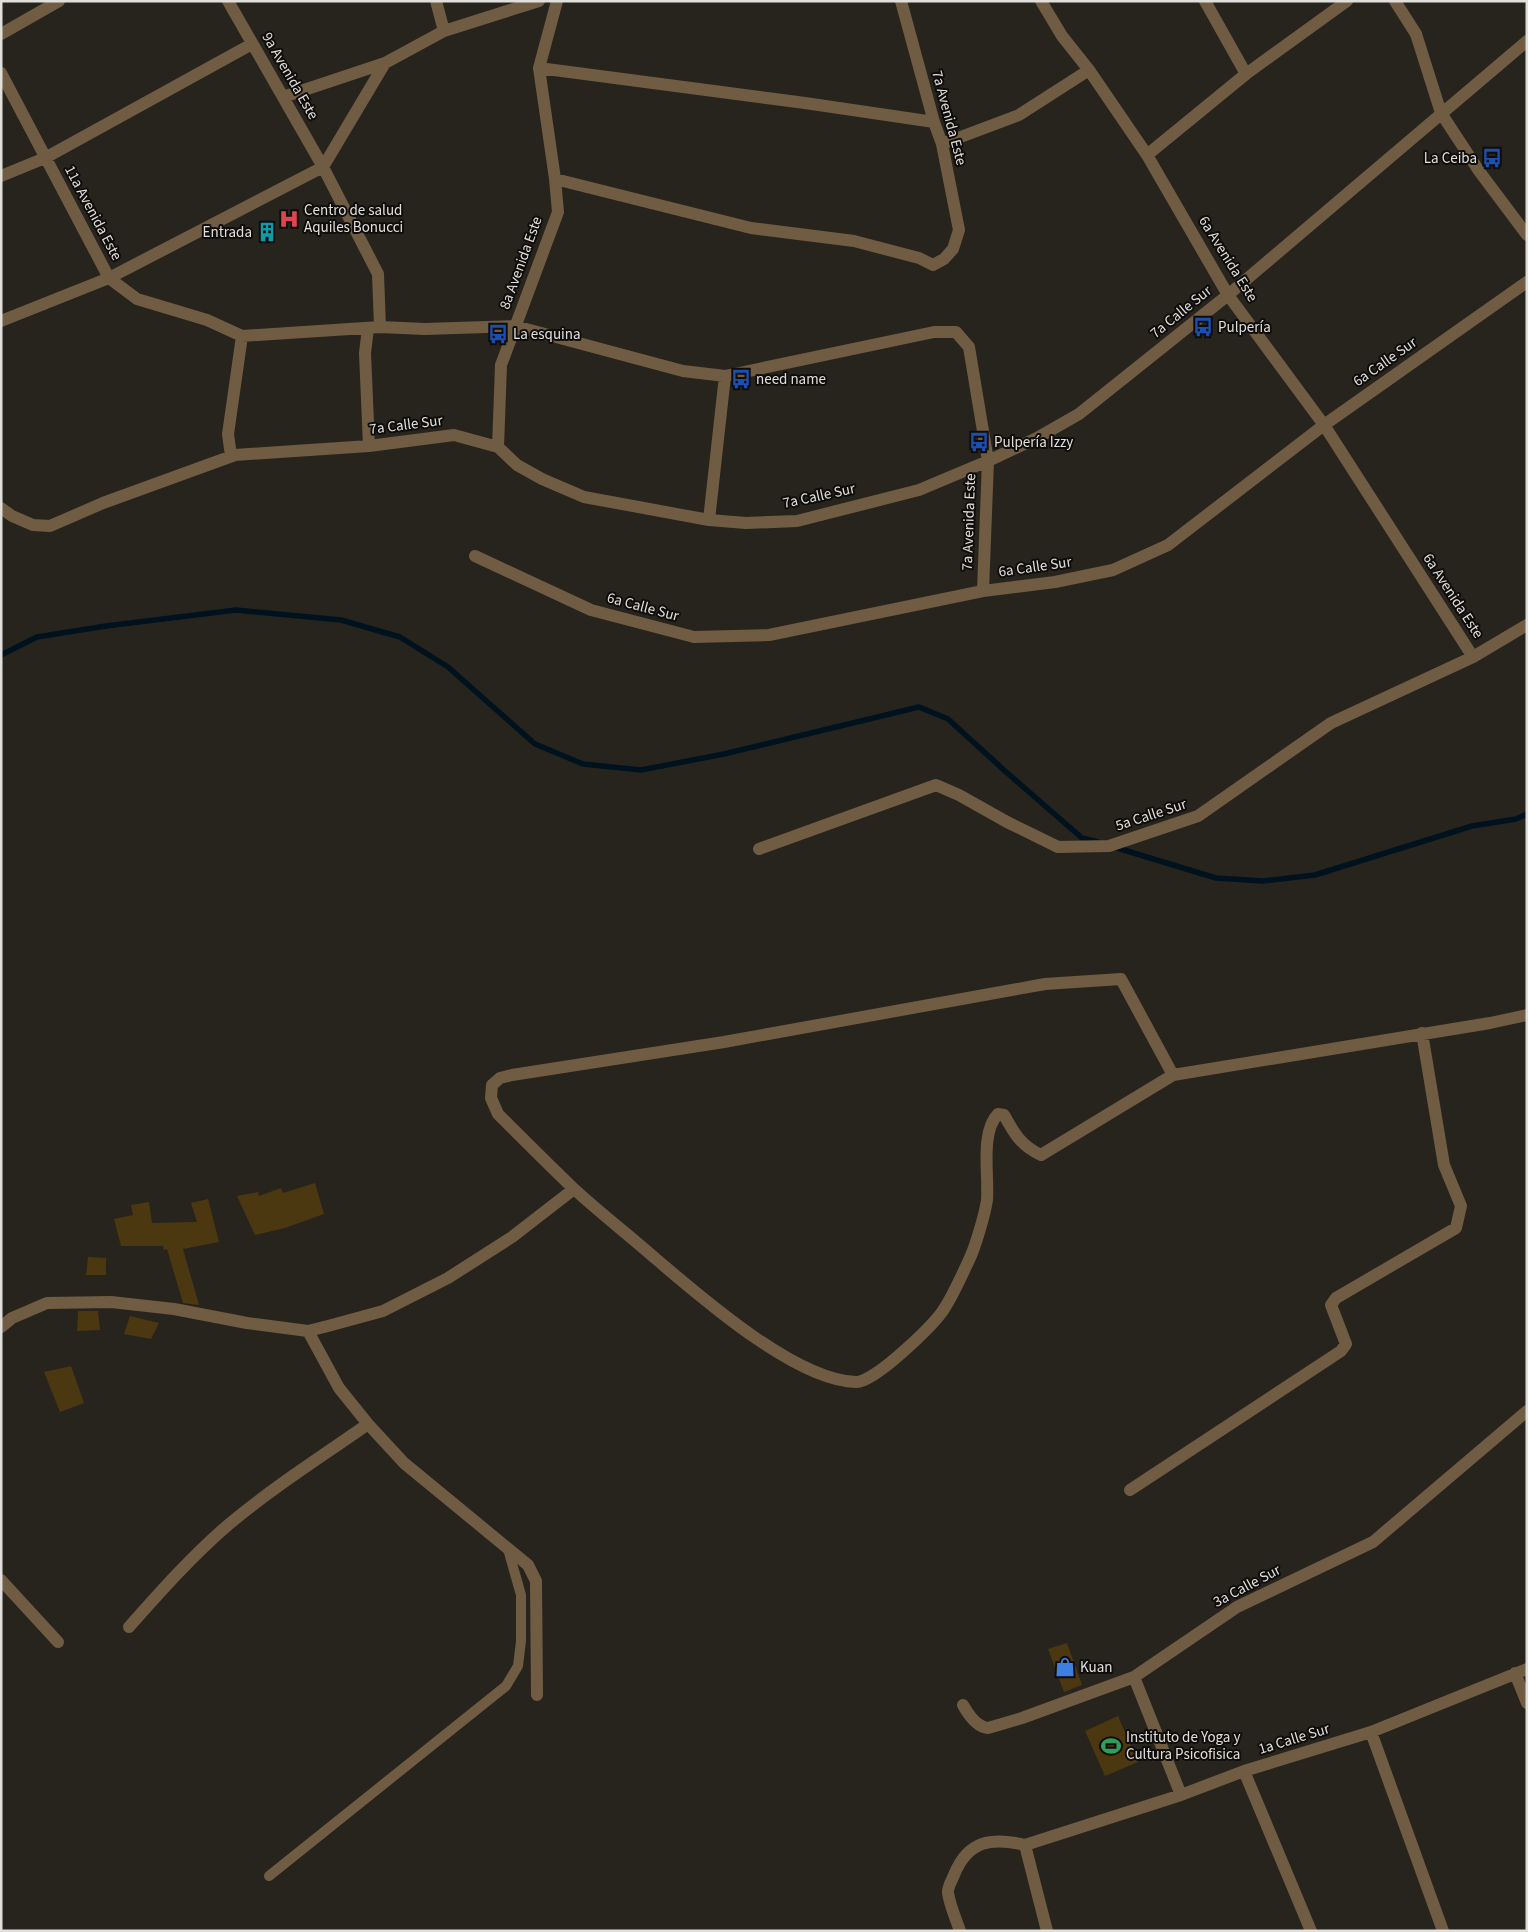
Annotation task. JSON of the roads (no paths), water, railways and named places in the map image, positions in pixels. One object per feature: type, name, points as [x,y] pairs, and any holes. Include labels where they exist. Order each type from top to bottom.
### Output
[{"type":"street","points":[[1,34],[59,1]]},
{"type":"street","name":"9a Avenida Este","points":[[228,1],[323,167],[378,274],[374,328],[365,353],[369,446]]},
{"type":"street","points":[[436,1],[444,31]]},
{"type":"street","points":[[283,98],[385,63],[444,31],[540,1]]},
{"type":"street","name":"8a Avenida Este","points":[[498,447],[501,365],[558,212],[555,179],[538,68],[557,1]]},
{"type":"street","name":"7a Avenida Este","points":[[555,179],[751,228],[854,241],[919,258],[933,264],[944,260],[953,249],[959,230],[942,144],[900,1]]},
{"type":"street","name":"6a Avenida Este","points":[[1041,1],[1062,36],[1089,70],[1147,155],[1228,295],[1324,425],[1473,657]]},
{"type":"street","points":[[1205,1],[1246,74]]},
{"type":"street","points":[[1147,155],[1246,74],[1347,1]]},
{"type":"street","points":[[1395,1],[1416,34],[1441,114],[1479,171],[1527,235]]},
{"type":"street","name":"7a Calle Sur","points":[[1,508],[12,516],[33,525],[50,526],[103,503],[231,456],[369,446],[454,435],[498,447],[517,464],[542,479],[584,496],[709,520],[746,523],[797,521],[919,490],[1037,438],[1079,414],[1228,295],[1527,41]]},
{"type":"street","points":[[1,176],[45,158],[252,44]]},
{"type":"street","points":[[1,321],[110,278],[323,167],[385,63]]},
{"type":"street","points":[[538,68],[934,122]]},
{"type":"street","points":[[942,144],[1019,115],[1089,70]]},
{"type":"street","name":"11a Avenida Este","points":[[1,73],[110,278],[137,298],[207,320],[242,336],[374,328],[425,329],[515,326]]},
{"type":"street","name":"6a Calle Sur","points":[[475,556],[591,610],[694,637],[769,635],[983,591],[1055,582],[1113,570],[1168,544],[1324,425],[1527,282]]},
{"type":"street","name":"7a Avenida Este","points":[[515,326],[683,371],[725,376],[934,332],[956,332],[969,347],[988,461],[983,591]]},
{"type":"street","points":[[231,456],[228,434],[242,336]]},
{"type":"street","points":[[709,520],[725,376]]},
{"type":"street","name":"5a Calle Sur","points":[[759,849],[936,785],[959,795],[1007,822],[1058,847],[1109,846],[1198,816],[1331,723],[1473,657],[1527,625]]},
{"type":"street","points":[[1173,1075],[1121,979],[1045,984],[724,1042],[500,1078],[492,1085],[491,1098],[498,1114],[574,1189],[701,1297],[792,1361],[829,1377],[858,1383],[880,1371],[909,1346],[942,1312],[970,1257],[986,1202],[988,1131],[993,1119],[998,1114],[1004,1115],[1017,1137],[1029,1150],[1041,1155],[1173,1075],[1490,1023],[1527,1015]]},
{"type":"street","points":[[1130,1490],[1341,1351],[1346,1344],[1331,1305],[1336,1298],[1456,1228],[1461,1206],[1444,1165],[1422,1033]]},
{"type":"street","points":[[1,1327],[12,1318],[47,1303],[111,1302],[174,1310],[247,1323],[308,1330],[383,1311],[448,1278],[512,1237],[574,1189]]},
{"type":"street","points":[[308,1330],[339,1388],[368,1424],[404,1463],[528,1565],[536,1581],[537,1695]]},
{"type":"street","name":"3a Calle Sur","points":[[963,1705],[978,1724],[988,1728],[1022,1718],[1134,1677],[1237,1607],[1373,1542],[1527,1411]]},
{"type":"street","points":[[129,1627],[186,1563],[229,1524],[277,1487],[368,1424]]},
{"type":"street","points":[[1,1580],[58,1642]]},
{"type":"street","points":[[1521,1671],[1527,1703]]},
{"type":"street","name":"1a Calle Sur","points":[[960,1931],[947,1891],[958,1865],[972,1848],[989,1841],[1005,1840],[1024,1845],[1181,1795],[1244,1771],[1371,1732],[1521,1671]]},
{"type":"street","points":[[1134,1677],[1181,1795]]},
{"type":"street","points":[[1371,1732],[1443,1931]]},
{"type":"street","points":[[1244,1771],[1311,1931]]},
{"type":"street","points":[[1024,1845],[1046,1931]]},
{"type":"lane","points":[[270,1876],[506,1686],[518,1666],[521,1641],[521,1595],[508,1549]]},
{"type":"waterway","points":[[1,655],[37,637],[106,626],[236,610],[341,620],[400,637],[448,667],[535,744],[583,764],[641,770],[724,754],[919,707],[948,719],[1082,838],[1098,842]]},
{"type":"waterway","points":[[1114,847],[1216,878],[1263,881],[1315,875],[1472,826],[1516,819],[1527,814]]},
{"type":"place","name":"La Ceiba","points":[[1492,158]]},
{"type":"place","name":"Centro de salud Aquiles Bonucci","points":[[289,219]]},
{"type":"place","name":"Entrada","points":[[267,232]]},
{"type":"place","name":"Pulpería","points":[[1203,327]]},
{"type":"place","name":"La esquina","points":[[498,334]]},
{"type":"place","name":"need name","points":[[741,379]]},
{"type":"place","name":"Pulpería Izzy","points":[[979,442]]},
{"type":"place","name":"Kuan","points":[[1065,1667]]},
{"type":"place","name":"Instituto de Yoga y Cultura Psicofisica","points":[[1111,1746]]}]
